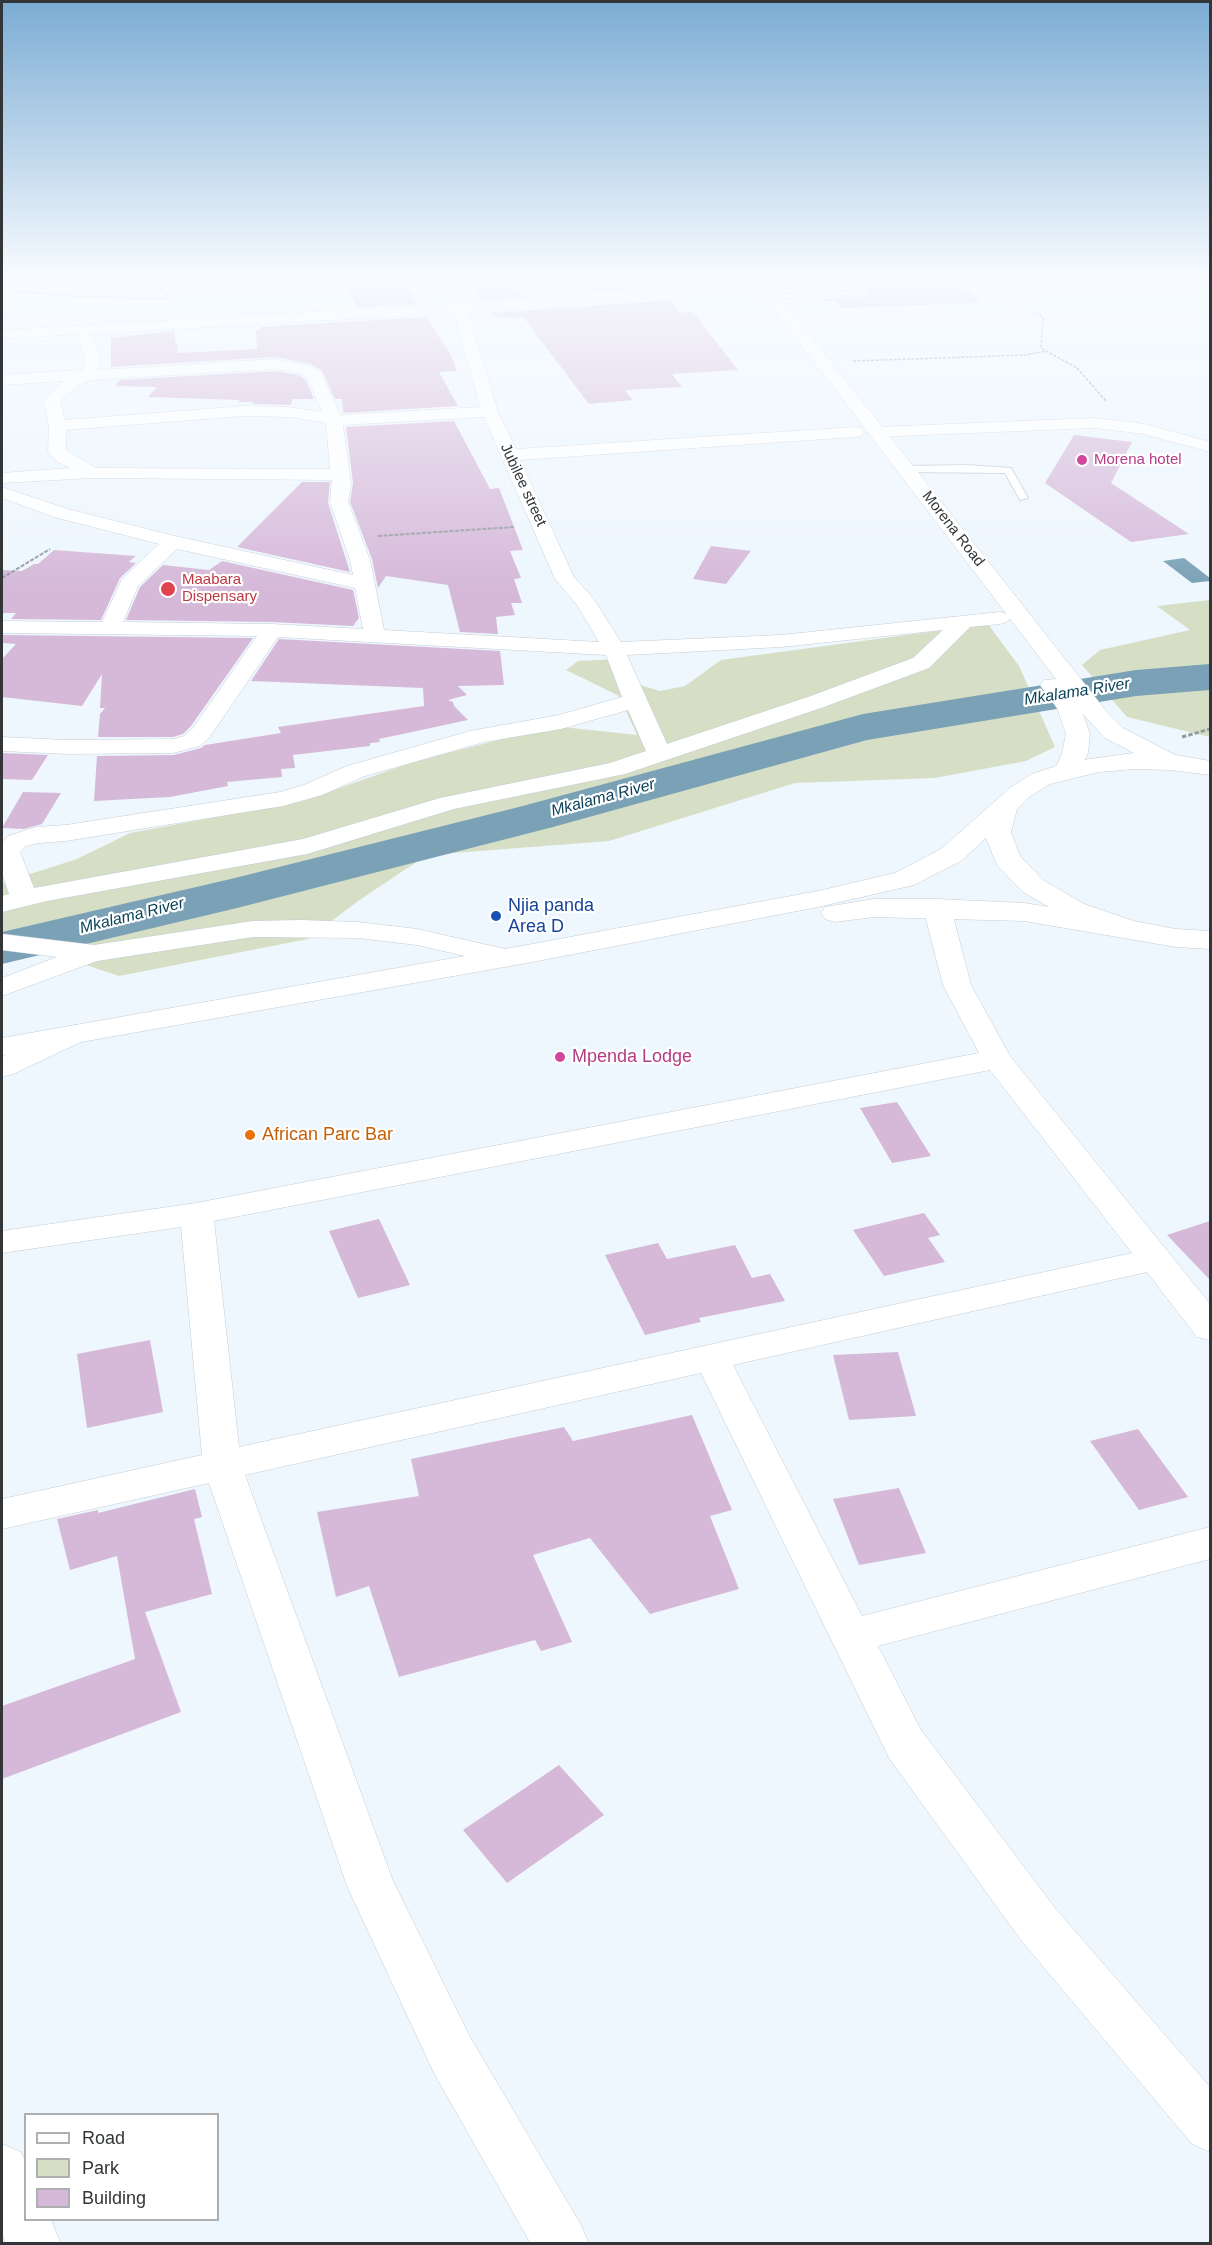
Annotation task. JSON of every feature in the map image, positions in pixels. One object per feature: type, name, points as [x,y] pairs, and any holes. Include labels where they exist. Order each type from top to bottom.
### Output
[{"type":"main road","name":"Morena Road","points":[[818,379],[855,432],[1000,618],[1051,669]]},
{"type":"main road","name":"Morena Road","points":[[835,379],[906,469],[1080,707],[1114,733],[1170,762]]},
{"type":"main road","name":"Morena Road","points":[[1068,770],[1075,753],[1080,707]]},
{"type":"main road","points":[[2,1047],[515,956],[818,899],[904,879],[951,855],[1020,792],[1041,779],[1068,770],[1099,764],[1170,762],[1210,768]]},
{"type":"main road","points":[[1005,807],[998,832],[1007,859],[1033,886],[1074,910],[1127,928]]},
{"type":"main road","points":[[515,956],[874,908],[1024,912],[1176,938],[1210,940]]},
{"type":"street","points":[[2,380],[20,379]]},
{"type":"street","points":[[40,474],[57,452],[58,426],[51,400],[79,379]]},
{"type":"street","points":[[317,379],[334,420],[342,483],[339,502],[360,560],[375,636]]},
{"type":"street","name":"Jubilee street","points":[[480,379],[490,412],[565,579],[586,602],[615,649],[635,701],[659,753]]},
{"type":"street","points":[[58,426],[244,411],[289,412],[334,420],[490,412]]},
{"type":"street","points":[[877,432],[1032,424],[1117,424],[1210,447]]},
{"type":"street","points":[[509,454],[855,432]]},
{"type":"street","points":[[57,452],[93,473]]},
{"type":"street","points":[[2,478],[40,474],[93,473],[340,475]]},
{"type":"street","points":[[2,492],[61,513],[173,542],[365,584]]},
{"type":"street","points":[[109,629],[129,584],[173,542]]},
{"type":"street","points":[[2,627],[272,630],[615,649],[781,641],[1000,618]]},
{"type":"street","points":[[635,701],[561,722],[478,736],[356,771],[313,790],[283,799],[66,833],[36,835],[17,841],[7,851],[13,901],[307,846],[448,803],[616,769],[816,702],[921,663],[965,621]]},
{"type":"street","points":[[2,744],[68,747],[173,746],[192,741],[201,733],[272,630]]},
{"type":"street","points":[[937,908],[957,985],[997,1059],[1210,1328]]},
{"type":"street","points":[[2,988],[94,953],[254,929],[358,930],[417,937],[515,956]]},
{"type":"street","points":[[2,942],[94,953]]},
{"type":"street","points":[[2,1068],[75,1034]]},
{"type":"street","points":[[2,1242],[196,1214],[997,1059]]},
{"type":"street","points":[[196,1214],[222,1465],[371,1886],[452,2055],[562,2244]]},
{"type":"street","points":[[2,1514],[1156,1259]]},
{"type":"street","points":[[711,1357],[905,1744],[1038,1924],[1210,2126]]},
{"type":"street","points":[[851,1636],[1210,1544]]},
{"type":"street","points":[[2,2171],[33,2244]]},
{"type":"lane","points":[[906,469],[1008,470],[1023,498]]},
{"type":"path","points":[[1086,379],[1102,397],[1120,411],[1116,418],[1117,424]]},
{"type":"path","points":[[352,538],[514,527],[522,531],[528,540],[550,544]]},
{"type":"path","points":[[2,578],[50,549]]},
{"type":"green space","points":[[1210,600],[1210,737],[1127,717],[1082,665],[1100,650],[1190,630],[1157,606]]},
{"type":"green space","points":[[988,624],[1019,666],[1055,747],[1026,761],[935,778],[795,783],[609,841],[427,855],[358,901],[308,939],[119,976],[2,937],[2,883],[77,859],[130,833],[303,801],[413,762],[553,726],[637,735],[619,696],[566,670],[578,661],[619,659],[627,681],[660,691],[685,686],[721,660]]},
{"type":"water","points":[[1184,558],[1210,578],[1210,581],[1192,583],[1163,561]]},
{"type":"building","points":[[304,379],[314,399],[292,399],[291,405],[238,402],[240,400],[148,397],[157,387],[115,386],[120,380]]},
{"type":"building","points":[[326,379],[443,379],[458,406],[343,413],[342,399],[335,399]]},
{"type":"building","points":[[570,379],[676,379],[682,387],[625,390],[633,400],[589,404]]},
{"type":"building","points":[[454,421],[490,489],[499,488],[523,550],[510,551],[521,578],[514,579],[522,603],[511,603],[515,615],[496,617],[498,634],[460,632],[448,585],[386,576],[378,588],[372,559],[350,502],[353,483],[346,427]]},
{"type":"building","points":[[1074,435],[1132,442],[1111,483],[1189,534],[1131,542],[1045,483]]},
{"type":"building","points":[[302,482],[330,482],[328,503],[350,572],[237,547]]},
{"type":"building","points":[[711,546],[751,551],[726,584],[693,579]]},
{"type":"building","points":[[54,550],[136,556],[129,562],[136,563],[120,578],[101,620],[11,619],[16,613],[2,613],[2,570],[22,571],[38,564]]},
{"type":"building","points":[[222,561],[353,590],[359,618],[353,626],[272,622],[126,620],[140,587],[163,565],[209,570]]},
{"type":"building","points":[[2,635],[253,638],[183,734],[173,737],[98,737],[100,714],[105,708],[100,708],[102,674],[82,706],[2,697],[2,659],[16,644],[2,643]]},
{"type":"building","points":[[279,639],[500,651],[504,685],[458,686],[467,695],[448,700],[453,702],[468,720],[379,739],[380,742],[370,743],[370,746],[293,755],[295,768],[281,769],[282,777],[227,782],[228,786],[170,797],[94,801],[97,756],[174,755],[205,745],[281,733],[278,727],[424,706],[423,688],[251,681]]},
{"type":"building","points":[[2,753],[48,755],[32,780],[2,779]]},
{"type":"building","points":[[23,792],[61,793],[42,824],[24,829],[2,828]]},
{"type":"building","points":[[897,1102],[931,1156],[892,1163],[860,1108]]},
{"type":"building","points":[[924,1213],[940,1235],[928,1238],[945,1262],[884,1276],[853,1230]]},
{"type":"building","points":[[379,1219],[410,1285],[358,1298],[329,1231]]},
{"type":"building","points":[[1210,1221],[1210,1280],[1167,1235]]},
{"type":"building","points":[[658,1243],[667,1259],[735,1245],[752,1278],[770,1274],[785,1301],[699,1318],[701,1322],[645,1335],[605,1255]]},
{"type":"building","points":[[150,1340],[163,1412],[87,1428],[77,1354]]},
{"type":"building","points":[[898,1352],[916,1416],[849,1420],[833,1355]]},
{"type":"building","points":[[692,1415],[732,1510],[710,1516],[739,1589],[650,1614],[590,1538],[533,1555],[572,1642],[541,1651],[535,1640],[399,1677],[369,1586],[336,1597],[317,1512],[419,1496],[411,1459],[564,1427],[573,1441]]},
{"type":"building","points":[[1138,1429],[1188,1497],[1139,1510],[1090,1441]]},
{"type":"building","points":[[899,1488],[926,1553],[859,1565],[833,1499]]},
{"type":"building","points":[[195,1489],[202,1517],[194,1519],[212,1594],[145,1612],[181,1712],[2,1779],[2,1706],[135,1659],[117,1556],[70,1570],[57,1519],[98,1510],[98,1513]]},
{"type":"building","points":[[559,1765],[604,1815],[507,1883],[463,1830]]},
{"type":"waterway","name":"Mkalama River","points":[[2,948],[237,893],[536,817],[863,727],[1136,683],[1210,677]]},
{"type":"place","name":"Morena hotel","points":[[1082,460]]},
{"type":"place","name":"Maabara Dispensary","points":[[168,589]]},
{"type":"place","name":"Njia panda Area D","points":[[496,916]]},
{"type":"place","name":"Mpenda Lodge","points":[[560,1057]]},
{"type":"place","name":"African Parc Bar","points":[[250,1135]]}]
